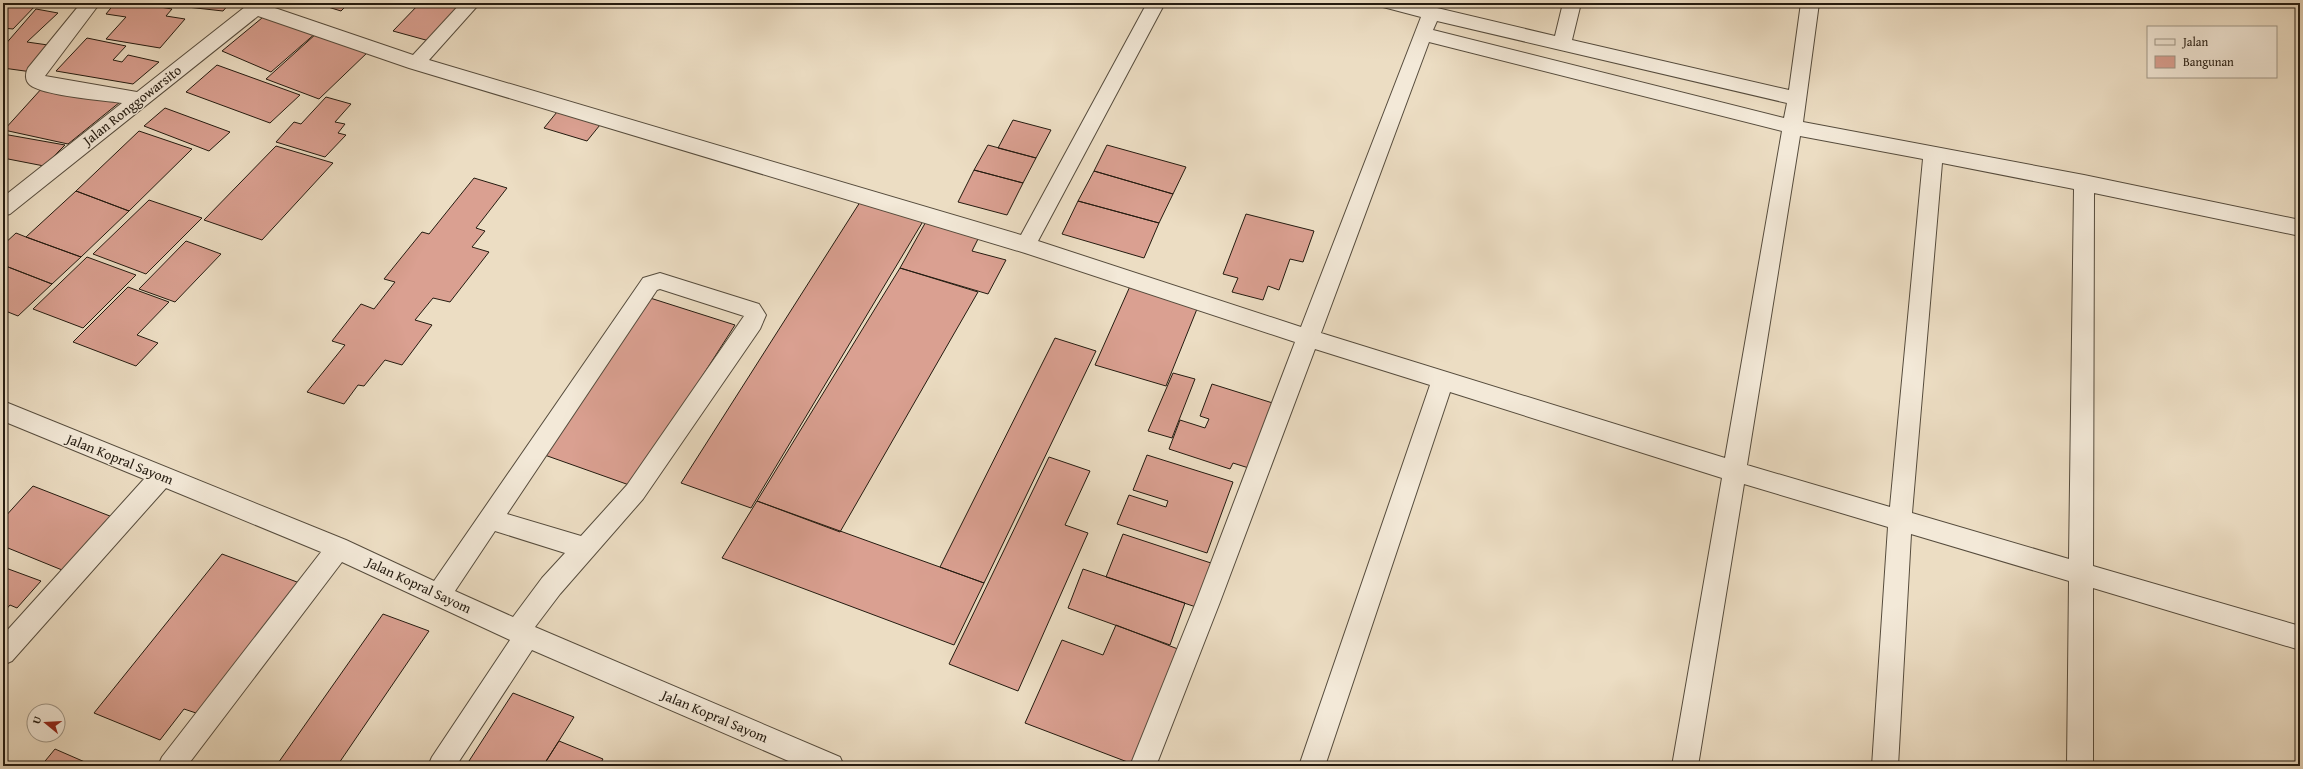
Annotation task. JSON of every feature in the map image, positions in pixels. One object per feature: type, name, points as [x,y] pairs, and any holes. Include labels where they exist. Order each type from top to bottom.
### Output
[{"type":"street","points":[[91,3],[35,73],[36,80],[46,85],[141,99]]},
{"type":"street","points":[[416,63],[471,3]]},
{"type":"street","points":[[1026,245],[1156,3]]},
{"type":"street","points":[[1389,3],[1439,10],[1562,44],[1797,99]]},
{"type":"street","points":[[1562,44],[1572,3]]},
{"type":"street","points":[[1685,766],[1733,471],[1797,99],[1810,3]]},
{"type":"street","points":[[258,6],[416,63],[1026,245],[1309,338],[1733,471],[1900,521],[2082,572],[2300,638]]},
{"type":"street","name":"Jalan Ronggowarsito","points":[[3,208],[258,6]]},
{"type":"street","points":[[1143,766],[1208,602],[1424,34],[1439,10]]},
{"type":"street","points":[[1424,34],[1792,127],[2084,183],[2300,228]]},
{"type":"street","points":[[1885,766],[1900,521],[1933,153]]},
{"type":"street","points":[[2080,766],[2084,183]]},
{"type":"street","points":[[439,594],[650,284],[660,281],[752,310],[755,315],[752,323],[644,479],[586,548],[551,586],[441,766]]},
{"type":"street","points":[[1312,766],[1443,380]]},
{"type":"street","name":"Jalan Kopral Sayom","points":[[3,412],[338,548],[522,633],[831,766]]},
{"type":"street","points":[[3,653],[162,476]]},
{"type":"street","points":[[490,519],[586,548]]},
{"type":"street","points":[[171,766],[338,548]]},
{"type":"building","points":[[3,3],[38,3],[13,29],[3,28]]},
{"type":"building","points":[[115,3],[136,3],[172,9],[166,16],[185,19],[160,48],[106,39],[126,17],[106,14]]},
{"type":"building","points":[[170,3],[230,3],[223,11],[169,5]]},
{"type":"building","points":[[315,3],[349,3],[341,11]]},
{"type":"building","points":[[420,3],[449,3],[465,8],[433,42],[393,31]]},
{"type":"building","points":[[36,9],[58,13],[27,42],[55,46],[32,72],[3,68],[3,47]]},
{"type":"building","points":[[268,13],[317,32],[271,72],[222,51]]},
{"type":"building","points":[[317,33],[369,51],[319,99],[266,79]]},
{"type":"building","points":[[87,38],[126,46],[113,60],[122,62],[128,55],[159,62],[133,84],[56,71]]},
{"type":"building","points":[[217,65],[300,95],[270,123],[186,92]]},
{"type":"building","points":[[43,87],[125,98],[68,144],[4,130]]},
{"type":"building","points":[[326,97],[351,104],[335,122],[345,124],[338,133],[346,135],[325,157],[276,142],[294,122],[301,124]]},
{"type":"building","points":[[561,107],[604,120],[587,141],[544,128]]},
{"type":"building","points":[[165,108],[230,132],[209,151],[144,126]]},
{"type":"building","points":[[1013,120],[1051,130],[1036,158],[998,148]]},
{"type":"building","points":[[139,131],[192,149],[129,211],[76,191]]},
{"type":"building","points":[[3,134],[65,145],[44,166],[3,158]]},
{"type":"building","points":[[988,145],[1036,158],[1023,183],[974,170]]},
{"type":"building","points":[[1107,145],[1186,167],[1173,194],[1094,171]]},
{"type":"building","points":[[276,146],[333,163],[262,240],[204,220]]},
{"type":"building","points":[[974,170],[1023,183],[1007,215],[958,202]]},
{"type":"building","points":[[1094,171],[1173,194],[1159,223],[1078,201]]},
{"type":"building","points":[[474,178],[507,188],[476,228],[485,231],[472,247],[489,252],[450,302],[433,298],[415,320],[432,325],[402,365],[385,360],[364,386],[358,385],[344,404],[307,392],[345,345],[332,341],[361,304],[374,309],[395,282],[384,279],[422,232],[429,234]]},
{"type":"building","points":[[76,191],[129,211],[81,257],[26,237]]},
{"type":"building","points":[[862,199],[925,218],[751,508],[681,483]]},
{"type":"building","points":[[149,200],[202,218],[146,274],[93,254]]},
{"type":"building","points":[[1078,201],[1159,223],[1144,258],[1062,234]]},
{"type":"building","points":[[1246,214],[1314,231],[1303,262],[1290,259],[1279,290],[1268,286],[1263,300],[1232,292],[1238,278],[1223,274]]},
{"type":"building","points":[[928,218],[981,233],[972,251],[1006,260],[988,294],[900,268]]},
{"type":"building","points":[[16,233],[81,257],[52,284],[3,265],[3,245]]},
{"type":"building","points":[[186,241],[221,254],[175,302],[139,289]]},
{"type":"building","points":[[87,257],[136,275],[83,328],[33,309]]},
{"type":"building","points":[[3,265],[52,284],[18,316],[3,310]]},
{"type":"building","points":[[900,268],[978,292],[840,532],[757,501]]},
{"type":"building","points":[[1131,284],[1199,304],[1166,386],[1095,365]]},
{"type":"building","points":[[128,287],[169,302],[137,335],[158,343],[136,366],[73,342]]},
{"type":"building","points":[[647,297],[735,325],[632,486],[539,453]]},
{"type":"building","points":[[1055,338],[1096,351],[984,583],[940,567]]},
{"type":"building","points":[[1173,373],[1195,379],[1172,438],[1148,431]]},
{"type":"building","points":[[1212,384],[1279,405],[1255,470],[1233,463],[1230,469],[1169,449],[1180,420],[1205,428],[1209,419],[1200,416]]},
{"type":"building","points":[[1147,455],[1233,482],[1207,553],[1117,524],[1129,495],[1166,507],[1168,501],[1133,490]]},
{"type":"building","points":[[1049,457],[1090,471],[1065,525],[1088,533],[1018,691],[949,664]]},
{"type":"building","points":[[33,486],[115,518],[67,572],[3,546],[3,519]]},
{"type":"building","points":[[757,501],[984,583],[954,645],[722,558]]},
{"type":"building","points":[[1123,534],[1217,565],[1202,609],[1106,577]]},
{"type":"building","points":[[222,554],[305,585],[196,713],[184,709],[160,740],[94,713]]},
{"type":"building","points":[[3,567],[41,581],[17,608],[10,605],[3,613]]},
{"type":"building","points":[[1083,569],[1185,603],[1170,645],[1068,608]]},
{"type":"building","points":[[383,614],[429,631],[337,766],[276,766]]},
{"type":"building","points":[[1116,625],[1183,651],[1138,766],[1025,723],[1062,640],[1103,655]]},
{"type":"building","points":[[513,693],[574,717],[543,766],[481,766],[469,761]]},
{"type":"building","points":[[559,741],[603,759],[599,766],[543,766]]},
{"type":"building","points":[[55,749],[94,766],[41,766]]}]
